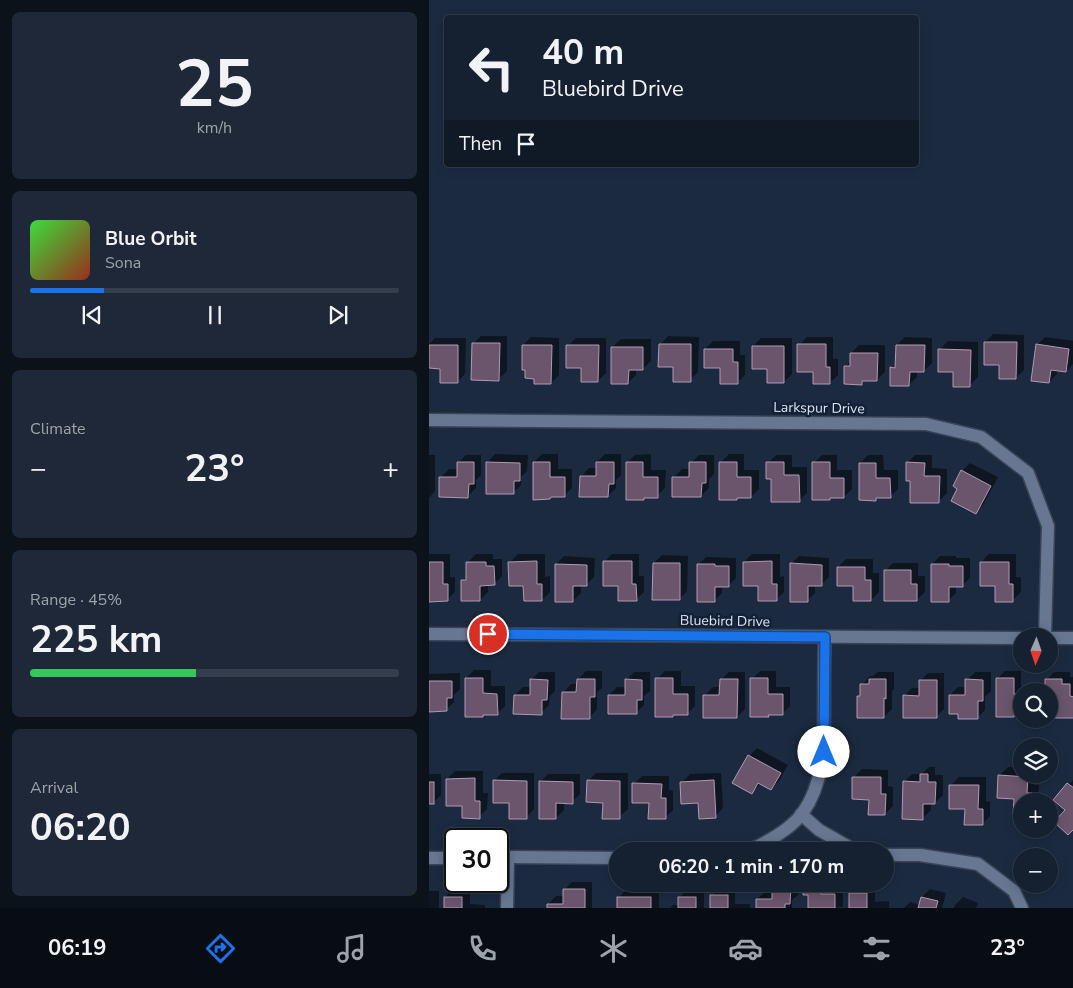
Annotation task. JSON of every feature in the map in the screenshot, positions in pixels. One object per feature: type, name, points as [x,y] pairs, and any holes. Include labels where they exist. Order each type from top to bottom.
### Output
[{"type":"street","name":"Larkspur Drive","points":[[429,420],[926,424],[981,437],[1028,473],[1047,526],[1045,628]]},
{"type":"street","name":"Bluebird Drive","points":[[429,634],[1013,638]]},
{"type":"street","points":[[767,842],[785,830],[801,814],[813,793],[821,773],[824,752],[825,637]]},
{"type":"street","points":[[1058,638],[1073,638]]},
{"type":"street","points":[[801,814],[819,830],[840,842]]},
{"type":"street","points":[[894,855],[920,855],[977,864],[1014,891],[1021,908]]},
{"type":"street","points":[[429,858],[444,858]]},
{"type":"street","points":[[509,858],[609,858]]},
{"type":"street","points":[[506,893],[507,908]]},
{"type":"building","points":[[984,342],[1017,342],[1016,379],[999,379],[999,365],[984,365]]},
{"type":"building","points":[[472,343],[500,343],[499,381],[471,380]]},
{"type":"building","points":[[659,344],[691,344],[691,382],[673,382],[673,367],[658,367]]},
{"type":"building","points":[[797,344],[826,344],[826,367],[830,367],[830,384],[813,384],[813,372],[797,372]]},
{"type":"building","points":[[1036,344],[1069,349],[1066,372],[1051,370],[1049,383],[1031,381]]},
{"type":"building","points":[[429,345],[458,345],[458,383],[440,383],[440,369],[429,368]]},
{"type":"building","points":[[522,345],[552,345],[551,384],[534,384],[534,379],[525,378],[525,370],[522,370]]},
{"type":"building","points":[[566,345],[599,345],[598,382],[581,382],[581,368],[566,368]]},
{"type":"building","points":[[896,345],[925,345],[924,372],[910,372],[909,386],[890,386],[890,367],[895,368]]},
{"type":"building","points":[[752,346],[784,346],[784,383],[767,383],[767,369],[752,369]]},
{"type":"building","points":[[611,347],[643,347],[643,370],[629,370],[628,384],[611,384]]},
{"type":"building","points":[[704,349],[733,349],[733,362],[738,362],[738,384],[720,384],[720,368],[704,368]]},
{"type":"building","points":[[938,349],[971,350],[970,387],[953,387],[953,372],[938,372]]},
{"type":"building","points":[[850,353],[878,353],[877,381],[862,381],[862,385],[844,384],[844,366],[850,366]]},
{"type":"building","points":[[457,462],[474,462],[474,484],[469,484],[468,498],[439,497],[439,477],[457,477]]},
{"type":"building","points":[[486,462],[520,463],[520,481],[514,481],[514,494],[486,494]]},
{"type":"building","points":[[533,462],[550,462],[550,477],[565,477],[565,497],[533,500]]},
{"type":"building","points":[[596,462],[614,462],[614,484],[609,484],[608,497],[579,497],[580,476],[596,476]]},
{"type":"building","points":[[626,462],[643,462],[643,477],[658,477],[658,498],[626,500]]},
{"type":"building","points":[[689,462],[706,462],[706,483],[702,483],[701,497],[672,497],[672,477],[689,477]]},
{"type":"building","points":[[719,462],[737,462],[737,477],[751,477],[751,498],[719,500]]},
{"type":"building","points":[[766,462],[784,462],[784,475],[799,475],[800,502],[771,502],[771,479],[766,479]]},
{"type":"building","points":[[812,462],[830,462],[830,478],[844,478],[844,498],[812,500]]},
{"type":"building","points":[[906,462],[925,463],[924,476],[940,476],[939,503],[910,503],[910,481],[906,481]]},
{"type":"building","points":[[859,463],[876,463],[876,478],[890,478],[891,498],[876,498],[876,501],[859,500]]},
{"type":"building","points":[[961,470],[991,486],[976,514],[951,501],[957,489],[953,486]]},
{"type":"building","points":[[537,561],[537,584],[542,584],[542,601],[524,601],[523,586],[509,586],[508,562]]},
{"type":"building","points":[[603,561],[632,561],[632,584],[636,584],[637,601],[618,601],[618,586],[603,586]]},
{"type":"building","points":[[772,561],[772,584],[777,584],[777,601],[758,601],[758,586],[743,586],[743,562]]},
{"type":"building","points":[[429,562],[443,562],[443,584],[448,584],[448,601],[429,602]]},
{"type":"building","points":[[466,562],[486,562],[486,566],[494,566],[495,585],[480,586],[480,601],[461,601],[461,580],[466,580]]},
{"type":"building","points":[[980,562],[1009,562],[1009,584],[1013,584],[1013,602],[995,602],[995,586],[980,586]]},
{"type":"building","points":[[653,563],[680,563],[680,600],[652,600]]},
{"type":"building","points":[[790,563],[822,565],[822,586],[808,586],[808,602],[790,602]]},
{"type":"building","points":[[555,564],[587,565],[587,586],[573,586],[573,602],[555,602]]},
{"type":"building","points":[[697,564],[729,566],[729,587],[715,587],[715,602],[697,602]]},
{"type":"building","points":[[931,564],[963,566],[963,587],[949,587],[949,602],[931,602]]},
{"type":"building","points":[[837,567],[865,567],[865,580],[871,580],[871,601],[853,601],[853,586],[837,586]]},
{"type":"building","points":[[884,570],[911,570],[911,584],[917,584],[917,601],[884,601]]},
{"type":"building","points":[[465,678],[483,678],[483,693],[497,694],[498,715],[465,717]]},
{"type":"building","points":[[655,678],[673,678],[673,694],[688,694],[688,715],[655,717]]},
{"type":"building","points":[[750,678],[768,678],[768,694],[783,694],[783,715],[750,717]]},
{"type":"building","points":[[996,678],[1014,678],[1013,717],[996,717]]},
{"type":"building","points":[[530,679],[548,680],[547,700],[542,700],[542,715],[513,714],[514,695],[530,695]]},
{"type":"building","points":[[577,679],[595,679],[595,697],[590,697],[590,719],[561,719],[562,692],[576,692]]},
{"type":"building","points":[[625,679],[642,680],[642,700],[637,700],[637,714],[608,714],[608,695],[625,695]]},
{"type":"building","points":[[720,679],[738,679],[737,718],[703,718],[703,695],[719,695]]},
{"type":"building","points":[[869,679],[886,679],[884,718],[857,718],[857,696],[860,696],[860,684],[869,684]]},
{"type":"building","points":[[965,679],[983,680],[983,701],[978,701],[978,719],[958,719],[958,714],[949,714],[949,695],[965,695]]},
{"type":"building","points":[[1045,679],[1062,679],[1062,684],[1070,684],[1070,696],[1074,697],[1074,718],[1058,718],[1058,683],[1045,683]]},
{"type":"building","points":[[919,680],[937,680],[937,718],[903,718],[903,695],[919,696]]},
{"type":"building","points":[[429,681],[452,681],[452,698],[447,698],[447,711],[429,712]]},
{"type":"building","points":[[748,755],[781,773],[771,790],[758,783],[752,794],[732,783]]},
{"type":"building","points":[[920,774],[928,774],[928,782],[936,782],[935,804],[923,804],[923,820],[902,819],[903,781],[920,782]]},
{"type":"building","points":[[998,775],[1013,776],[1013,783],[1028,783],[1027,793],[1013,793],[1013,799],[997,798]]},
{"type":"building","points":[[852,777],[881,777],[881,794],[886,794],[885,815],[868,815],[869,800],[852,799]]},
{"type":"building","points":[[475,778],[475,801],[480,801],[480,819],[462,818],[462,806],[446,806],[446,779]]},
{"type":"building","points":[[493,780],[527,781],[527,819],[509,819],[509,803],[493,803]]},
{"type":"building","points":[[587,780],[620,781],[620,819],[602,819],[603,803],[586,802]]},
{"type":"building","points":[[714,780],[716,818],[699,819],[698,803],[681,804],[680,782]]},
{"type":"building","points":[[539,781],[573,782],[573,804],[556,803],[556,819],[539,819]]},
{"type":"building","points":[[429,782],[434,782],[434,804],[429,804]]},
{"type":"building","points":[[632,783],[662,784],[661,798],[666,798],[666,819],[648,819],[649,803],[632,803]]},
{"type":"building","points":[[1067,783],[1074,788],[1074,829],[1068,835],[1058,826],[1058,818],[1065,810],[1058,804],[1058,794]]},
{"type":"building","points":[[949,785],[979,785],[978,809],[983,809],[983,825],[964,825],[965,809],[949,809]]},
{"type":"building","points":[[563,889],[585,889],[585,908],[547,908],[547,904],[563,904]]},
{"type":"building","points":[[772,892],[791,892],[790,904],[785,904],[785,908],[756,908],[756,899],[772,899]]},
{"type":"building","points":[[803,892],[835,894],[835,908],[808,908],[808,895],[803,895]]},
{"type":"building","points":[[849,893],[867,893],[867,908],[849,908]]},
{"type":"building","points":[[710,895],[728,895],[728,908],[710,908]]},
{"type":"building","points":[[444,897],[462,897],[462,908],[444,908]]},
{"type":"building","points":[[617,897],[651,897],[651,908],[617,908]]},
{"type":"building","points":[[678,897],[696,897],[696,908],[678,908]]},
{"type":"building","points":[[921,897],[938,901],[936,908],[918,908]]},
{"type":"route","points":[[488,634],[825,637],[824,752]]}]
